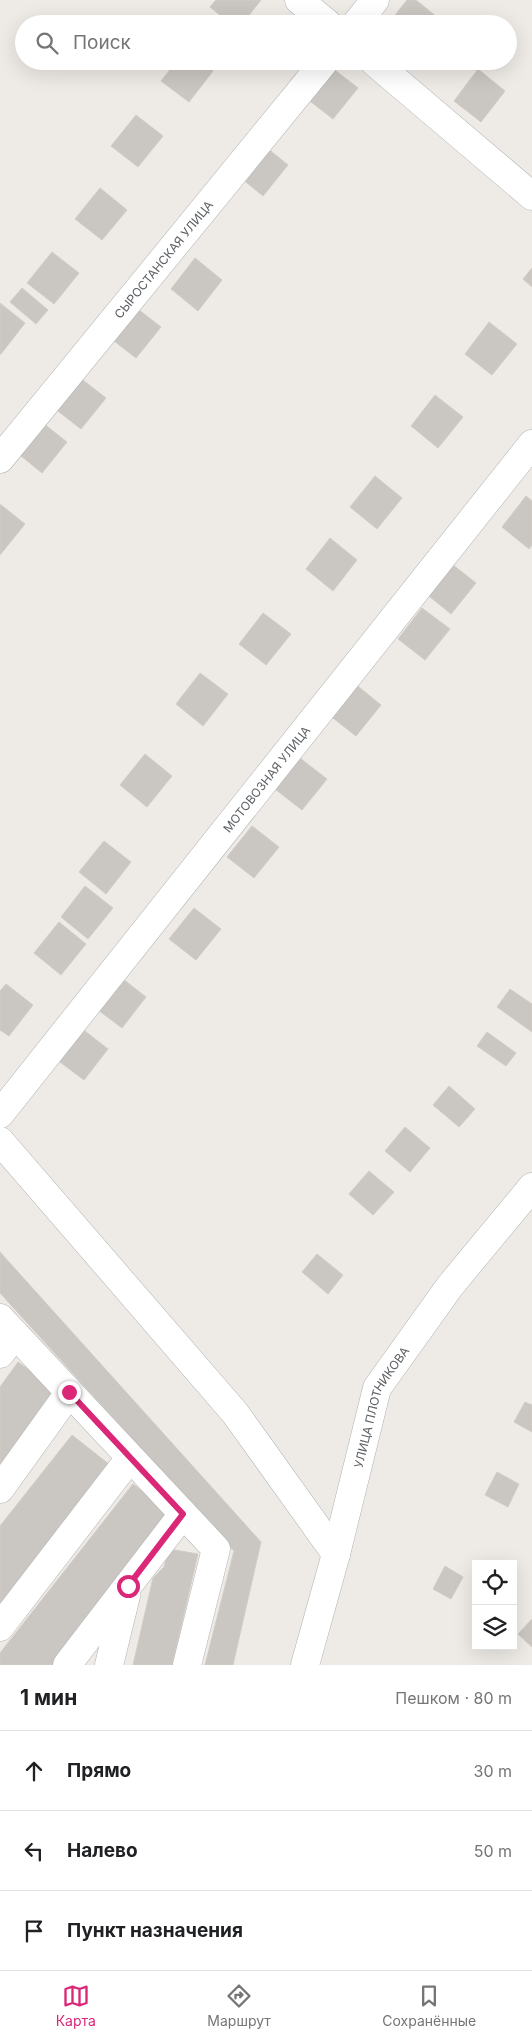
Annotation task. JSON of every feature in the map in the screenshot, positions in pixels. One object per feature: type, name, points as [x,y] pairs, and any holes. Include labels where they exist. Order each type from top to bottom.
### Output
[{"type":"street","points":[[299,0],[317,15]]},
{"type":"street","points":[[363,15],[375,0]]},
{"type":"street","name":"СЫРОСТАНСКАЯ УЛИЦА","points":[[0,459],[319,70]]},
{"type":"street","points":[[384,70],[532,196]]},
{"type":"street","name":"МОТОВОЗНАЯ УЛИЦА","points":[[0,1114],[532,444]]},
{"type":"street","points":[[0,1141],[235,1413],[336,1554]]},
{"type":"street","name":"УЛИЦА ПЛОТНИКОВА","points":[[305,1665],[336,1554],[378,1388],[450,1286],[532,1186]]},
{"type":"street","points":[[5,1335],[69,1392],[216,1549],[187,1665]]},
{"type":"street","points":[[0,1489],[69,1392]]},
{"type":"street","points":[[0,1627],[130,1458]]},
{"type":"street","points":[[67,1665],[183,1514]]},
{"type":"street","points":[[109,1665],[128,1586]]},
{"type":"building","points":[[216,0],[261,0],[249,15],[220,15],[210,7]]},
{"type":"building","points":[[407,0],[416,0],[435,15],[395,15]]},
{"type":"building","points":[[170,70],[213,71],[189,102],[161,81]]},
{"type":"building","points":[[329,70],[335,70],[358,88],[333,119],[306,98]]},
{"type":"building","points":[[477,70],[505,91],[481,122],[454,101]]},
{"type":"building","points":[[136,115],[163,136],[138,167],[111,146]]},
{"type":"building","points":[[261,143],[288,165],[263,196],[236,174]]},
{"type":"building","points":[[100,188],[127,210],[102,240],[75,219]]},
{"type":"building","points":[[52,252],[79,273],[54,304],[27,283]]},
{"type":"building","points":[[195,258],[222,280],[198,311],[171,289]]},
{"type":"building","points":[[532,268],[532,287],[523,279]]},
{"type":"building","points":[[22,288],[48,310],[36,324],[10,302]]},
{"type":"building","points":[[0,303],[25,323],[1,354],[0,354]]},
{"type":"building","points":[[134,306],[161,327],[136,358],[109,337]]},
{"type":"building","points":[[489,322],[517,344],[492,375],[465,354]]},
{"type":"building","points":[[79,377],[106,398],[81,429],[54,408]]},
{"type":"building","points":[[435,395],[463,417],[438,448],[411,426]]},
{"type":"building","points":[[39,420],[67,442],[42,473],[15,451]]},
{"type":"building","points":[[375,476],[402,498],[377,529],[350,507]]},
{"type":"building","points":[[526,496],[532,501],[532,545],[529,549],[502,527]]},
{"type":"building","points":[[0,504],[25,524],[0,555]]},
{"type":"building","points":[[330,538],[357,560],[333,591],[306,569]]},
{"type":"building","points":[[448,561],[476,583],[451,614],[424,592]]},
{"type":"building","points":[[422,608],[450,629],[425,660],[398,639]]},
{"type":"building","points":[[263,613],[291,634],[266,665],[239,644]]},
{"type":"building","points":[[200,673],[228,694],[203,726],[176,704]]},
{"type":"building","points":[[354,683],[381,705],[356,736],[329,715]]},
{"type":"building","points":[[145,754],[172,776],[147,807],[120,785]]},
{"type":"building","points":[[300,758],[327,779],[302,810],[275,789]]},
{"type":"building","points":[[252,826],[279,847],[254,878],[227,857]]},
{"type":"building","points":[[104,841],[131,862],[106,894],[79,872]]},
{"type":"building","points":[[85,886],[113,908],[88,939],[61,917]]},
{"type":"building","points":[[194,908],[221,929],[196,960],[169,939]]},
{"type":"building","points":[[59,922],[86,944],[61,975],[34,953]]},
{"type":"building","points":[[119,976],[146,997],[122,1028],[94,1007]]},
{"type":"building","points":[[6,984],[33,1005],[9,1036],[0,1030],[0,991]]},
{"type":"building","points":[[510,989],[532,1004],[532,1032],[497,1007]]},
{"type":"building","points":[[81,1028],[108,1049],[84,1080],[56,1059]]},
{"type":"building","points":[[487,1032],[516,1053],[506,1066],[477,1046]]},
{"type":"building","points":[[449,1086],[475,1109],[459,1127],[433,1105]]},
{"type":"building","points":[[405,1127],[430,1148],[410,1172],[385,1151]]},
{"type":"building","points":[[369,1171],[394,1192],[373,1215],[349,1194]]},
{"type":"building","points":[[0,1252],[261,1542],[233,1665],[205,1665],[234,1551],[0,1293]]},
{"type":"building","points":[[317,1254],[343,1275],[328,1294],[302,1272]]},
{"type":"building","points":[[18,1362],[57,1390],[0,1468],[0,1387]]},
{"type":"building","points":[[525,1402],[532,1405],[532,1432],[514,1422]]},
{"type":"building","points":[[72,1435],[110,1465],[0,1606],[0,1526]]},
{"type":"building","points":[[497,1472],[519,1484],[508,1507],[485,1495]]},
{"type":"building","points":[[133,1484],[171,1514],[53,1665],[0,1665],[0,1653]]},
{"type":"building","points":[[169,1549],[198,1554],[172,1665],[133,1665],[153,1578],[164,1567]]},
{"type":"building","points":[[445,1566],[463,1577],[451,1599],[433,1589]]},
{"type":"building","points":[[532,1619],[532,1647],[518,1634]]},
{"type":"route","points":[[69,1392],[183,1514],[128,1586]]}]
